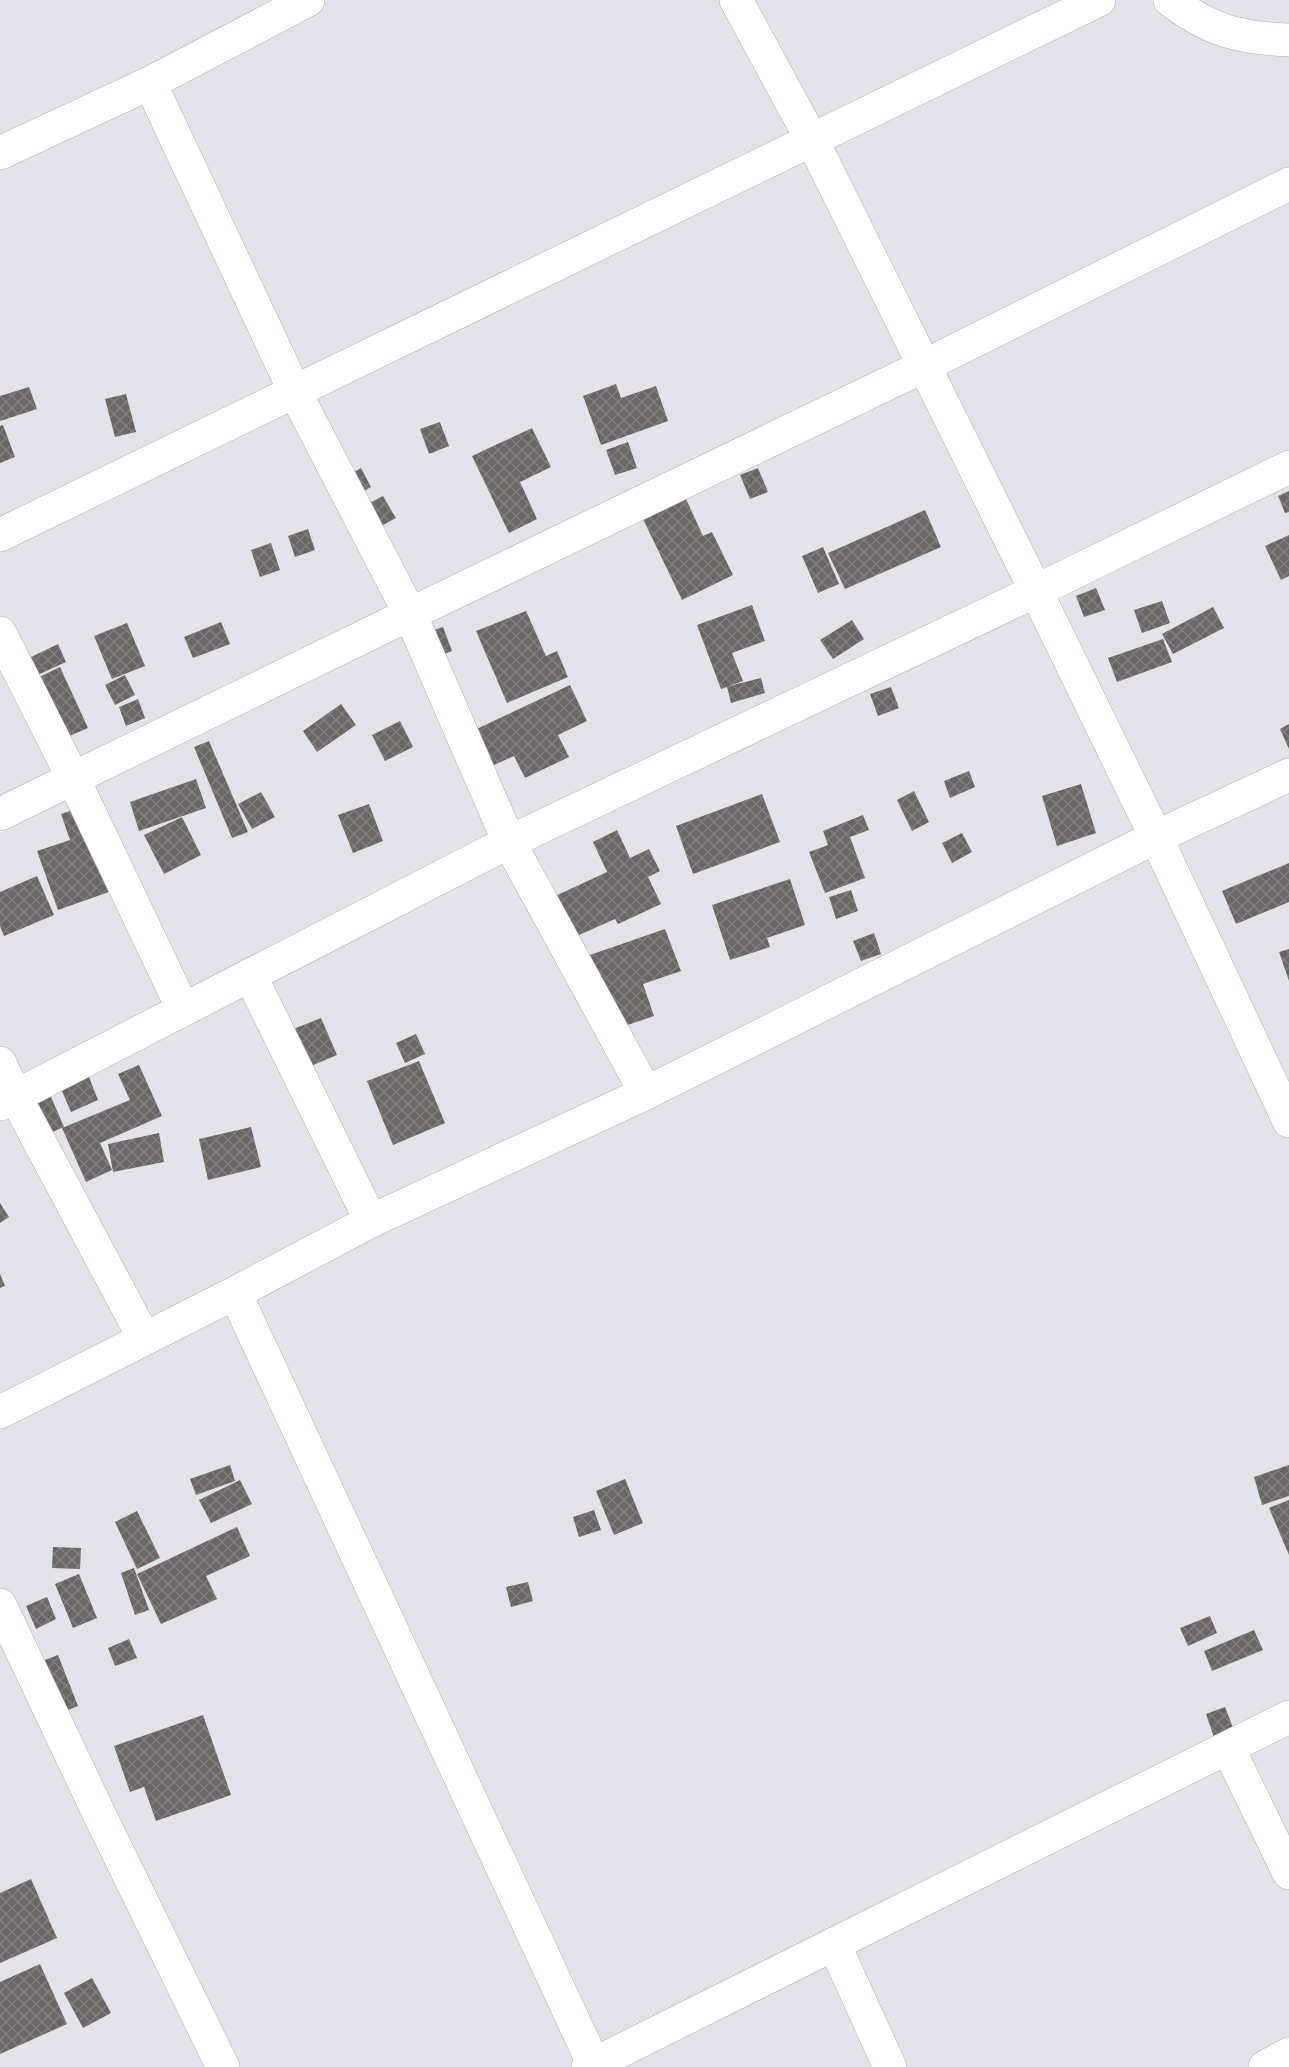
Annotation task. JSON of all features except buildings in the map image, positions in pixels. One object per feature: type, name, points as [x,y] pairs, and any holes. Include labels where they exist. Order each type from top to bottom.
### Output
[{"type":"street","points":[[0,153],[150,83],[308,0]]},
{"type":"street","points":[[736,0],[812,140],[1285,1100]]},
{"type":"street","points":[[0,535],[1099,0]]},
{"type":"street","points":[[1170,0],[1191,17],[1225,32],[1260,39],[1289,40]]},
{"type":"street","points":[[150,83],[296,392],[410,614],[509,842],[646,1093]]},
{"type":"street","points":[[0,814],[924,366],[1289,184]]},
{"type":"street","points":[[8,1100],[509,842],[1036,591],[1289,467]]},
{"type":"street","points":[[0,633],[73,778],[183,1009]]},
{"type":"street","points":[[0,1412],[371,1221],[646,1093],[1156,837],[1289,774]]},
{"type":"street","points":[[250,975],[371,1221]]},
{"type":"street","points":[[0,1063],[8,1100],[144,1338]]},
{"type":"street","points":[[235,1293],[592,2066],[1289,1717]]},
{"type":"street","points":[[0,1605],[223,2067]]},
{"type":"street","points":[[1228,1748],[1289,1873]]},
{"type":"street","points":[[834,1944],[890,2067]]},
{"type":"street","points":[[1264,2067],[1289,2054]]}]
